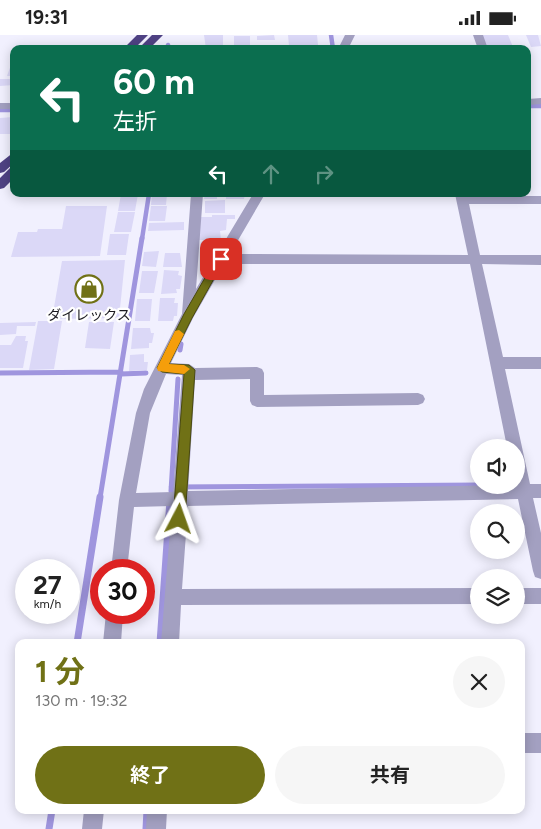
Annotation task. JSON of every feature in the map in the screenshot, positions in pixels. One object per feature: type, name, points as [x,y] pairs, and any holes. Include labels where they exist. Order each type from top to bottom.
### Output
[{"type":"highway","points":[[132,45],[143,35]]},
{"type":"highway","points":[[147,45],[158,35]]},
{"type":"highway","points":[[0,169],[10,160]]},
{"type":"highway","points":[[0,185],[10,175]]},
{"type":"street","points":[[187,317],[197,197]]},
{"type":"street","points":[[120,559],[127,500],[143,413],[151,389],[187,317],[257,197]]},
{"type":"street","points":[[513,439],[462,197],[541,200]]},
{"type":"street","points":[[221,259],[541,260]]},
{"type":"street","points":[[496,363],[541,363]]},
{"type":"street","points":[[162,368],[189,370],[177,495],[174,597],[170,639]]},
{"type":"street","points":[[189,374],[258,373],[258,401],[418,399]]},
{"type":"street","points":[[525,491],[541,491]]},
{"type":"street","points":[[127,500],[177,495],[470,492]]},
{"type":"street","points":[[525,494],[541,571]]},
{"type":"street","points":[[174,597],[470,596]]},
{"type":"street","points":[[525,596],[541,596]]},
{"type":"street","points":[[112,639],[114,624]]},
{"type":"street","points":[[525,743],[541,743]]},
{"type":"street","points":[[92,829],[94,814]]},
{"type":"street","points":[[156,829],[157,814]]},
{"type":"building","points":[[204,35],[223,35],[223,45],[205,45]]},
{"type":"building","points":[[274,35],[275,40],[257,40],[257,36]]},
{"type":"building","points":[[288,35],[317,35],[318,45],[289,45]]},
{"type":"building","points":[[482,35],[508,35],[512,45],[485,45]]},
{"type":"building","points":[[526,35],[538,35],[541,46],[531,47]]},
{"type":"building","points":[[234,36],[250,36],[250,45],[234,45]]},
{"type":"building","points":[[0,79],[10,79],[10,85],[0,86]]},
{"type":"building","points":[[10,117],[10,134],[0,134],[0,118]]},
{"type":"building","points":[[120,197],[137,197],[135,211],[118,211]]},
{"type":"building","points":[[152,197],[167,197],[166,205],[151,205]]},
{"type":"building","points":[[204,197],[217,197],[217,199],[204,199]]},
{"type":"building","points":[[226,197],[244,197],[244,199],[226,199]]},
{"type":"building","points":[[225,200],[225,213],[205,213],[205,201]]},
{"type":"building","points":[[66,206],[107,206],[100,256],[11,257],[18,232],[37,232],[38,229],[62,229]]},
{"type":"building","points":[[151,206],[167,206],[165,221],[149,221]]},
{"type":"building","points":[[118,212],[135,212],[131,232],[114,232]]},
{"type":"building","points":[[212,215],[235,215],[235,219],[227,219],[226,230],[220,231],[221,240],[198,240],[199,217],[212,217]]},
{"type":"building","points":[[184,222],[184,230],[148,231],[149,223]]},
{"type":"building","points":[[110,234],[129,234],[126,255],[107,255]]},
{"type":"building","points":[[201,242],[217,242],[216,257],[200,257]]},
{"type":"building","points":[[159,251],[156,267],[142,266],[144,252]]},
{"type":"building","points":[[165,253],[180,253],[182,267],[163,267]]},
{"type":"building","name":"ダイレックス","points":[[125,260],[119,318],[52,319],[62,261]]},
{"type":"building","points":[[164,270],[179,271],[178,275],[182,276],[180,289],[176,289],[177,293],[161,294]]},
{"type":"building","points":[[142,271],[158,271],[154,293],[139,293]]},
{"type":"building","points":[[160,298],[175,298],[174,303],[178,303],[177,316],[174,316],[173,321],[158,321]]},
{"type":"building","points":[[137,299],[152,299],[150,321],[135,321]]},
{"type":"building","points":[[38,321],[62,321],[54,369],[29,370]]},
{"type":"building","points":[[36,322],[35,326],[17,326],[16,334],[0,335],[0,323]]},
{"type":"building","points":[[89,322],[114,322],[110,349],[85,348]]},
{"type":"building","points":[[133,328],[150,328],[151,333],[154,333],[152,343],[149,343],[149,348],[131,349]]},
{"type":"building","points":[[16,336],[26,336],[25,341],[28,341],[23,368],[0,368],[0,345],[11,345]]},
{"type":"building","points":[[144,354],[144,362],[148,362],[147,370],[129,371],[130,355]]},
{"type":"waterway","points":[[331,35],[332,45]]},
{"type":"waterway","points":[[531,106],[541,106]]},
{"type":"waterway","points":[[0,110],[10,110]]},
{"type":"waterway","points":[[142,239],[149,197]]},
{"type":"waterway","points":[[120,372],[142,238]]},
{"type":"waterway","points":[[180,350],[181,344]]},
{"type":"waterway","points":[[0,373],[120,372]]},
{"type":"waterway","points":[[100,498],[120,372]]},
{"type":"waterway","points":[[121,374],[146,373]]},
{"type":"waterway","points":[[171,487],[178,379]]},
{"type":"waterway","points":[[171,487],[470,485]]},
{"type":"waterway","points":[[171,487],[171,491]]},
{"type":"waterway","points":[[78,639],[100,497]]},
{"type":"waterway","points":[[160,639],[170,500]]},
{"type":"waterway","points":[[49,829],[51,814]]},
{"type":"waterway","points":[[146,829],[147,814]]},
{"type":"slow traffic","points":[[179,334],[162,368],[184,369]]},
{"type":"place","name":"ダイレックス","points":[[89,289]]},
{"type":"route","points":[[179,519],[189,370],[162,368],[187,317],[221,259]]}]
